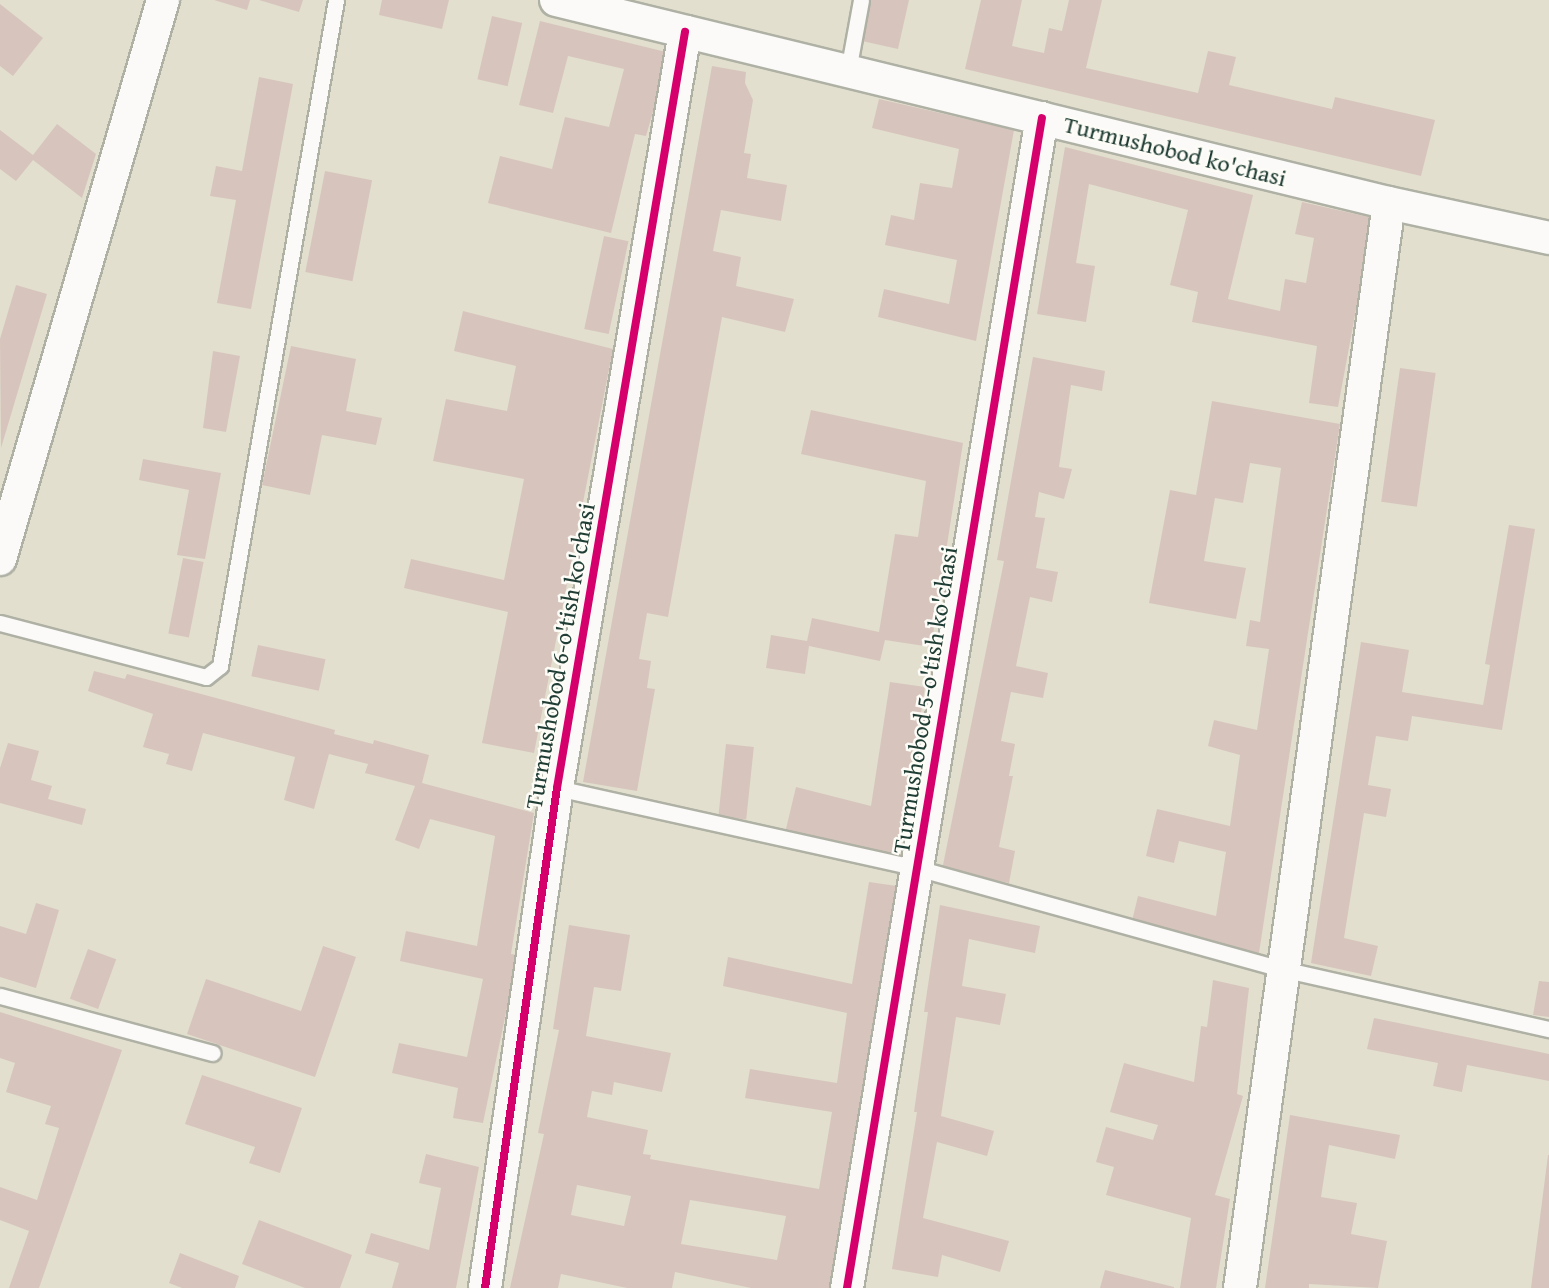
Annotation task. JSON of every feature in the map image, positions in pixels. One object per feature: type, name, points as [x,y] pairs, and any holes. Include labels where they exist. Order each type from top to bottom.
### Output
[{"type":"street","points":[[0,559],[163,0]]},
{"type":"street","name":"Turmushobod ko'chasi","points":[[556,0],[1389,203],[1549,238]]},
{"type":"street","name":"Turmushobod 6-o'tish ko'chasi","points":[[485,1288],[557,788],[686,32]]},
{"type":"street","name":"Turmushobod 5-o'tish ko'chasi","points":[[847,1288],[1042,118]]},
{"type":"street","points":[[1240,1288],[1389,203]]},
{"type":"lane","points":[[0,623],[206,676],[220,666],[336,0]]},
{"type":"lane","points":[[848,71],[861,0]]},
{"type":"lane","points":[[557,788],[917,868],[1282,969],[1549,1029]]},
{"type":"lane","points":[[0,996],[212,1053]]},
{"type":"building","points":[[214,0],[250,0],[247,10]]},
{"type":"building","points":[[259,0],[303,0],[299,12]]},
{"type":"building","points":[[382,0],[449,0],[442,29],[379,15]]},
{"type":"building","points":[[871,0],[909,0],[898,49],[862,41]]},
{"type":"building","points":[[981,0],[1022,0],[1012,46],[1044,53],[1049,28],[1062,31],[1069,0],[1102,0],[1086,68],[1198,93],[1208,51],[1236,57],[1229,85],[1332,109],[1335,97],[1435,120],[1421,176],[965,69]]},
{"type":"building","points":[[0,4],[43,38],[13,76],[0,66]]},
{"type":"building","points":[[492,16],[522,23],[508,86],[477,79]]},
{"type":"building","points":[[540,21],[670,53],[646,136],[635,134],[611,233],[488,203],[500,156],[552,169],[565,117],[609,127],[624,69],[568,56],[553,113],[519,105]]},
{"type":"building","points":[[712,66],[746,72],[745,83],[753,100],[744,153],[751,154],[747,178],[787,185],[781,221],[721,210],[713,251],[741,257],[736,286],[794,299],[785,332],[722,317],[668,617],[647,613],[639,659],[651,661],[647,688],[655,689],[637,791],[583,782]]},
{"type":"building","points":[[259,77],[293,84],[251,309],[217,303],[236,200],[210,196],[216,166],[242,171]]},
{"type":"building","points":[[879,99],[1014,130],[976,341],[878,317],[884,289],[949,304],[957,260],[885,245],[891,215],[914,220],[920,183],[952,188],[959,149],[872,128]]},
{"type":"building","points":[[57,124],[96,154],[82,198],[33,160],[16,181],[0,169],[0,130],[33,155]]},
{"type":"building","points":[[1065,147],[1253,195],[1228,299],[1280,311],[1285,279],[1306,283],[1314,238],[1295,234],[1302,202],[1373,218],[1338,407],[1309,403],[1317,346],[1192,322],[1198,292],[1170,285],[1188,210],[1089,184],[1076,263],[1095,266],[1086,322],[1037,314]]},
{"type":"building","points":[[325,171],[372,180],[352,281],[305,272]]},
{"type":"building","points":[[604,236],[628,241],[609,334],[584,329]]},
{"type":"building","points":[[16,285],[47,294],[1,448],[0,339]]},
{"type":"building","points":[[463,311],[613,349],[534,753],[482,743],[508,612],[404,588],[411,559],[504,580],[524,479],[433,461],[446,399],[507,411],[516,366],[454,351]]},
{"type":"building","points":[[291,346],[356,359],[346,411],[382,418],[376,445],[322,435],[310,495],[262,485]]},
{"type":"building","points":[[213,351],[240,356],[226,432],[203,428]]},
{"type":"building","points":[[1033,357],[1105,371],[1102,391],[1071,385],[1059,467],[1072,469],[1064,499],[1039,492],[1035,517],[1045,518],[1036,568],[1058,572],[1052,602],[1030,597],[1016,666],[1048,673],[1043,698],[1011,692],[1001,741],[1015,744],[1009,776],[1013,776],[999,847],[1015,851],[1009,883],[942,870],[1004,561],[997,560]]},
{"type":"building","points":[[1400,368],[1436,373],[1417,507],[1381,502]]},
{"type":"building","points":[[1212,401],[1340,424],[1259,953],[1132,921],[1138,896],[1216,916],[1226,852],[1179,841],[1174,863],[1146,856],[1157,809],[1230,826],[1240,755],[1208,746],[1214,720],[1257,730],[1269,649],[1246,646],[1250,620],[1260,622],[1281,468],[1250,463],[1243,503],[1215,498],[1204,561],[1246,568],[1236,619],[1149,603],[1170,490],[1196,495]]},
{"type":"building","points":[[811,410],[963,443],[931,647],[885,640],[880,661],[809,646],[805,674],[766,668],[771,635],[807,641],[812,618],[879,632],[895,534],[918,537],[926,481],[801,454]]},
{"type":"building","points":[[143,459],[221,473],[205,559],[177,555],[189,490],[139,480]]},
{"type":"building","points":[[1509,525],[1535,529],[1502,730],[1412,716],[1408,741],[1376,736],[1368,785],[1391,789],[1386,817],[1364,813],[1344,938],[1378,946],[1371,976],[1311,963],[1361,642],[1409,650],[1402,692],[1483,705],[1490,665],[1485,664]]},
{"type":"building","points":[[183,558],[204,562],[189,638],[168,634]]},
{"type":"building","points":[[258,645],[325,659],[319,691],[251,676]]},
{"type":"building","points":[[94,671],[125,679],[127,674],[335,730],[334,734],[373,744],[374,740],[429,755],[422,783],[534,813],[511,954],[518,955],[483,1123],[453,1118],[458,1088],[392,1073],[399,1043],[467,1057],[483,979],[400,961],[406,931],[477,946],[495,836],[430,819],[419,849],[395,840],[415,786],[365,773],[368,764],[329,754],[314,809],[284,800],[295,757],[203,733],[192,771],[166,764],[169,754],[143,747],[153,714],[88,691]]},
{"type":"building","points":[[890,682],[925,687],[898,860],[785,833],[796,787],[871,806]]},
{"type":"building","points":[[8,743],[39,751],[31,780],[52,786],[48,799],[86,809],[82,825],[0,803],[0,768]]},
{"type":"building","points":[[726,744],[754,747],[746,820],[718,817]]},
{"type":"building","points":[[869,882],[897,886],[835,1288],[751,1288],[675,1272],[672,1288],[627,1288],[561,1274],[558,1288],[510,1288],[544,1134],[538,1133],[559,1030],[553,1029],[569,925],[630,935],[621,991],[594,987],[586,1036],[671,1053],[662,1092],[614,1082],[612,1095],[592,1091],[587,1117],[648,1130],[643,1154],[651,1155],[650,1159],[819,1189],[832,1112],[745,1098],[750,1069],[837,1083],[847,1013],[723,986],[728,957],[852,984]],"holes":[[[577,1185],[631,1196],[624,1226],[571,1215]],[[690,1200],[786,1216],[777,1260],[681,1244]]]},
{"type":"building","points":[[36,903],[59,910],[36,988],[0,977],[0,926],[26,934]]},
{"type":"building","points":[[940,905],[1040,926],[1035,953],[969,939],[962,986],[1006,994],[1000,1025],[956,1017],[941,1116],[994,1131],[987,1156],[937,1142],[923,1218],[1009,1241],[1000,1272],[942,1255],[938,1277],[892,1269],[917,1112],[914,1112],[928,1012],[924,1012]]},
{"type":"building","points":[[323,946],[356,957],[315,1077],[187,1034],[206,979],[301,1011]]},
{"type":"building","points":[[88,949],[116,959],[98,1009],[70,999]]},
{"type":"building","points":[[1213,980],[1249,988],[1237,1094],[1243,1096],[1215,1195],[1230,1199],[1216,1288],[1180,1288],[1191,1218],[1106,1195],[1114,1167],[1096,1162],[1106,1127],[1153,1140],[1158,1125],[1110,1112],[1124,1063],[1194,1082],[1201,1026],[1207,1027]]},
{"type":"building","points":[[1539,981],[1549,982],[1549,1017],[1533,1015]]},
{"type":"building","points":[[0,1012],[122,1050],[39,1288],[9,1288],[29,1231],[0,1220],[0,1187],[37,1200],[59,1128],[45,1124],[51,1106],[6,1092],[15,1063],[0,1058]]},
{"type":"building","points":[[1374,1018],[1549,1054],[1549,1081],[1467,1065],[1462,1092],[1433,1086],[1438,1063],[1367,1049]]},
{"type":"building","points":[[202,1075],[302,1108],[280,1173],[249,1163],[255,1147],[185,1124]]},
{"type":"building","points":[[1290,1115],[1400,1135],[1395,1159],[1329,1145],[1321,1197],[1357,1203],[1351,1234],[1387,1241],[1378,1288],[1309,1284],[1309,1288],[1265,1288]]},
{"type":"building","points":[[426,1154],[479,1167],[456,1288],[392,1288],[399,1263],[365,1253],[371,1233],[429,1250],[441,1188],[419,1183]]},
{"type":"building","points":[[1548,1155],[1549,1288],[1531,1288]]},
{"type":"building","points":[[259,1220],[352,1255],[340,1288],[305,1288],[242,1264]]},
{"type":"building","points":[[180,1253],[239,1276],[235,1288],[182,1288],[169,1283]]},
{"type":"building","points":[[1105,1270],[1174,1287],[1174,1288],[1100,1288]]},
{"type":"cycle path","points":[[485,1288],[557,788],[685,32]]},
{"type":"cycle path","points":[[847,1288],[1042,118]]}]
